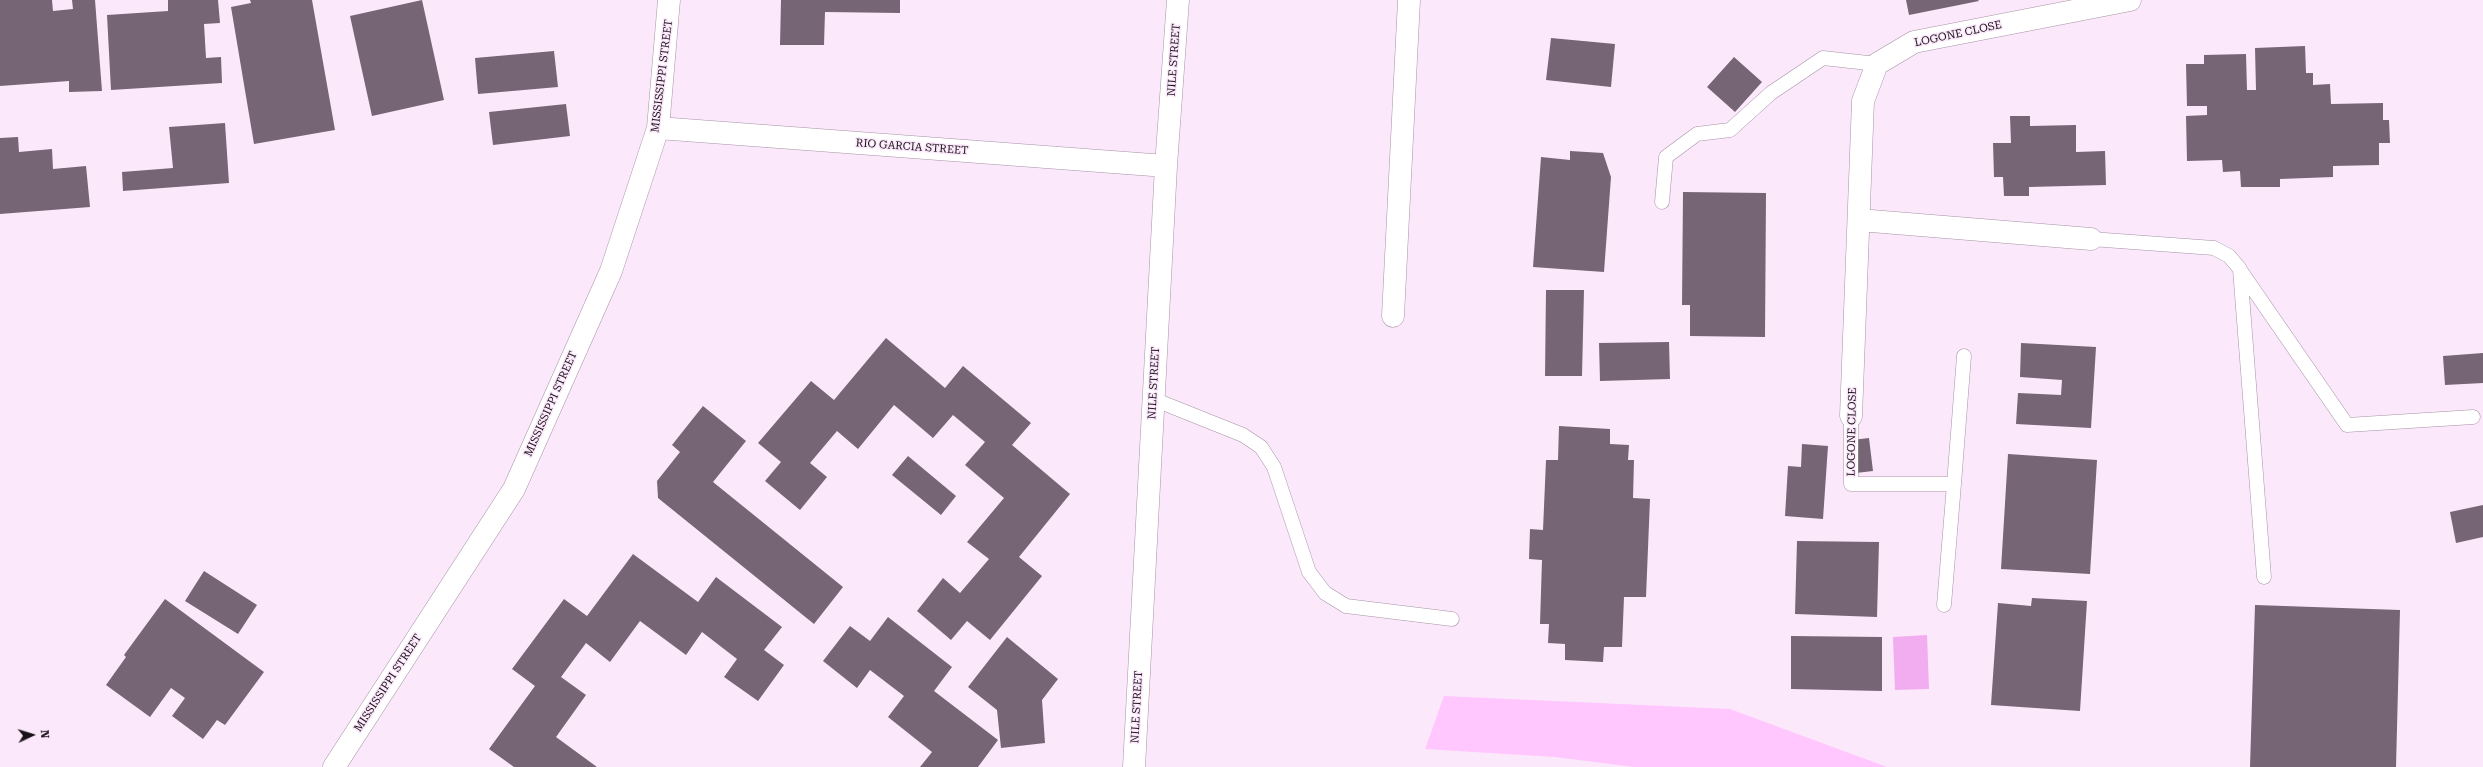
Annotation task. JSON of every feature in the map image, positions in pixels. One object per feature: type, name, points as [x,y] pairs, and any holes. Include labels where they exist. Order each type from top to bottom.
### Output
[{"type":"street","name":"MISSISSIPPI STREET","points":[[334,767],[514,489],[611,271],[658,128],[669,0]]},
{"type":"street","name":"NILE STREET","points":[[1134,767],[1166,166],[1178,0]]},
{"type":"street","points":[[1393,316],[1409,0]]},
{"type":"street","name":"LOGONE CLOSE","points":[[1850,416],[1863,101],[1877,64],[1914,42],[2130,0]]},
{"type":"street","name":"RIO GARCIA STREET","points":[[658,128],[1166,166]]},
{"type":"street","points":[[1859,220],[2092,239]]},
{"type":"lane","points":[[1662,202],[1666,157],[1697,134],[1730,130],[1771,93],[1823,58],[1877,64]]},
{"type":"lane","points":[[2092,239],[2214,248],[2229,256],[2240,269],[2347,425],[2473,417]]},
{"type":"lane","points":[[2240,269],[2264,577]]},
{"type":"lane","points":[[1944,605],[1964,356]]},
{"type":"lane","points":[[1154,399],[1244,435],[1261,447],[1274,467],[1308,572],[1325,593],[1346,606],[1452,619]]},
{"type":"lane","name":"LOGONE CLOSE","points":[[1850,416],[1851,484],[1954,484]]},
{"type":"shaded area","points":[[1927,635],[1929,689],[1895,690],[1893,637]]},
{"type":"shaded area","points":[[1444,696],[1730,709],[1887,767],[1634,767],[1555,757],[1425,749]]},
{"type":"building","points":[[0,0],[52,0],[53,11],[73,9],[72,0],[95,0],[102,91],[69,92],[69,81],[0,86]]},
{"type":"building","points":[[168,0],[218,0],[220,23],[204,24],[206,58],[221,57],[222,83],[111,90],[107,15],[168,11]]},
{"type":"building","points":[[250,0],[312,0],[335,130],[254,144],[231,7],[251,3]]},
{"type":"building","points":[[422,0],[444,100],[372,116],[350,16]]},
{"type":"building","points":[[781,0],[900,0],[900,13],[825,12],[824,45],[780,45]]},
{"type":"building","points":[[1906,0],[1978,0],[1979,1],[1909,15]]},
{"type":"building","points":[[1551,38],[1615,44],[1611,87],[1546,80]]},
{"type":"building","points":[[2305,46],[2306,73],[2313,73],[2313,85],[2330,84],[2331,104],[2383,103],[2383,120],[2389,120],[2390,143],[2379,143],[2379,165],[2333,166],[2333,177],[2280,179],[2280,187],[2241,187],[2240,171],[2223,172],[2222,160],[2187,161],[2186,116],[2207,115],[2207,106],[2187,106],[2186,64],[2204,64],[2204,55],[2246,54],[2247,90],[2256,90],[2255,48]]},
{"type":"building","points":[[554,51],[558,87],[478,94],[475,58]]},
{"type":"building","points":[[1734,57],[1762,82],[1735,112],[1707,87]]},
{"type":"building","points":[[566,104],[570,136],[493,145],[489,112]]},
{"type":"building","points":[[2010,116],[2030,116],[2030,126],[2076,125],[2076,152],[2105,151],[2106,185],[2029,187],[2029,196],[2004,196],[2003,177],[1994,177],[1993,143],[2011,143]]},
{"type":"building","points":[[225,123],[229,183],[123,191],[122,172],[173,168],[169,127]]},
{"type":"building","points":[[18,137],[19,152],[52,149],[53,169],[86,166],[90,207],[0,214],[0,138]]},
{"type":"building","points":[[1570,151],[1603,153],[1611,177],[1604,272],[1533,267],[1541,157],[1570,160]]},
{"type":"building","points":[[1683,192],[1766,193],[1765,337],[1690,336],[1690,305],[1682,305]]},
{"type":"building","points":[[1546,290],[1584,290],[1582,376],[1545,376]]},
{"type":"building","points":[[886,338],[945,388],[963,366],[1031,423],[1012,445],[1070,494],[1019,557],[1042,576],[990,640],[967,621],[951,640],[917,611],[943,578],[960,593],[989,559],[967,542],[1004,498],[965,465],[985,442],[953,415],[933,438],[894,405],[858,449],[837,431],[810,463],[827,477],[800,510],[765,481],[781,462],[758,443],[811,381],[834,400]]},
{"type":"building","points":[[1669,342],[1670,379],[1600,381],[1599,343]]},
{"type":"building","points":[[2021,343],[2096,347],[2091,428],[2016,424],[2018,393],[2061,395],[2062,380],[2020,377]]},
{"type":"building","points":[[2483,353],[2483,383],[2445,385],[2443,356]]},
{"type":"building","points":[[703,406],[746,441],[713,482],[843,587],[814,624],[658,498],[657,481],[680,452],[672,445]]},
{"type":"building","points":[[1559,426],[1610,429],[1610,444],[1629,445],[1628,460],[1634,460],[1633,498],[1650,499],[1646,597],[1624,597],[1622,647],[1604,647],[1603,662],[1565,660],[1565,644],[1548,643],[1549,624],[1540,624],[1542,560],[1529,559],[1530,529],[1543,530],[1546,460],[1558,460]]},
{"type":"building","points":[[1869,438],[1873,471],[1856,473],[1852,440]]},
{"type":"building","points":[[1802,444],[1828,446],[1823,519],[1785,516],[1788,466],[1801,467]]},
{"type":"building","points":[[2008,454],[2097,460],[2090,574],[2001,569]]},
{"type":"building","points":[[908,456],[956,496],[941,515],[892,475]]},
{"type":"building","points":[[2483,505],[2483,537],[2456,543],[2450,512]]},
{"type":"building","points":[[1797,541],[1879,542],[1877,617],[1795,614]]},
{"type":"building","points":[[633,554],[698,602],[716,577],[782,627],[764,650],[784,665],[758,701],[724,677],[737,659],[702,632],[686,655],[640,621],[610,662],[586,643],[561,677],[586,695],[556,737],[597,767],[514,767],[489,749],[535,686],[512,669],[564,599],[587,616]]},
{"type":"building","points":[[204,571],[257,605],[238,634],[185,601]]},
{"type":"building","points":[[2032,598],[2087,601],[2080,711],[1991,705],[1998,603],[2031,606]]},
{"type":"building","points":[[165,599],[264,672],[225,725],[217,720],[203,739],[172,716],[185,698],[171,688],[150,717],[106,685],[126,657],[124,655]]},
{"type":"building","points":[[2255,605],[2400,610],[2396,767],[2250,767]]},
{"type":"building","points":[[888,617],[952,667],[934,691],[998,740],[978,767],[920,767],[932,752],[888,717],[904,696],[870,670],[857,688],[823,661],[850,626],[870,641]]},
{"type":"building","points":[[1791,636],[1882,637],[1882,691],[1791,689]]},
{"type":"building","points":[[1007,637],[1058,679],[1042,700],[1045,743],[1001,748],[997,710],[968,687]]}]
